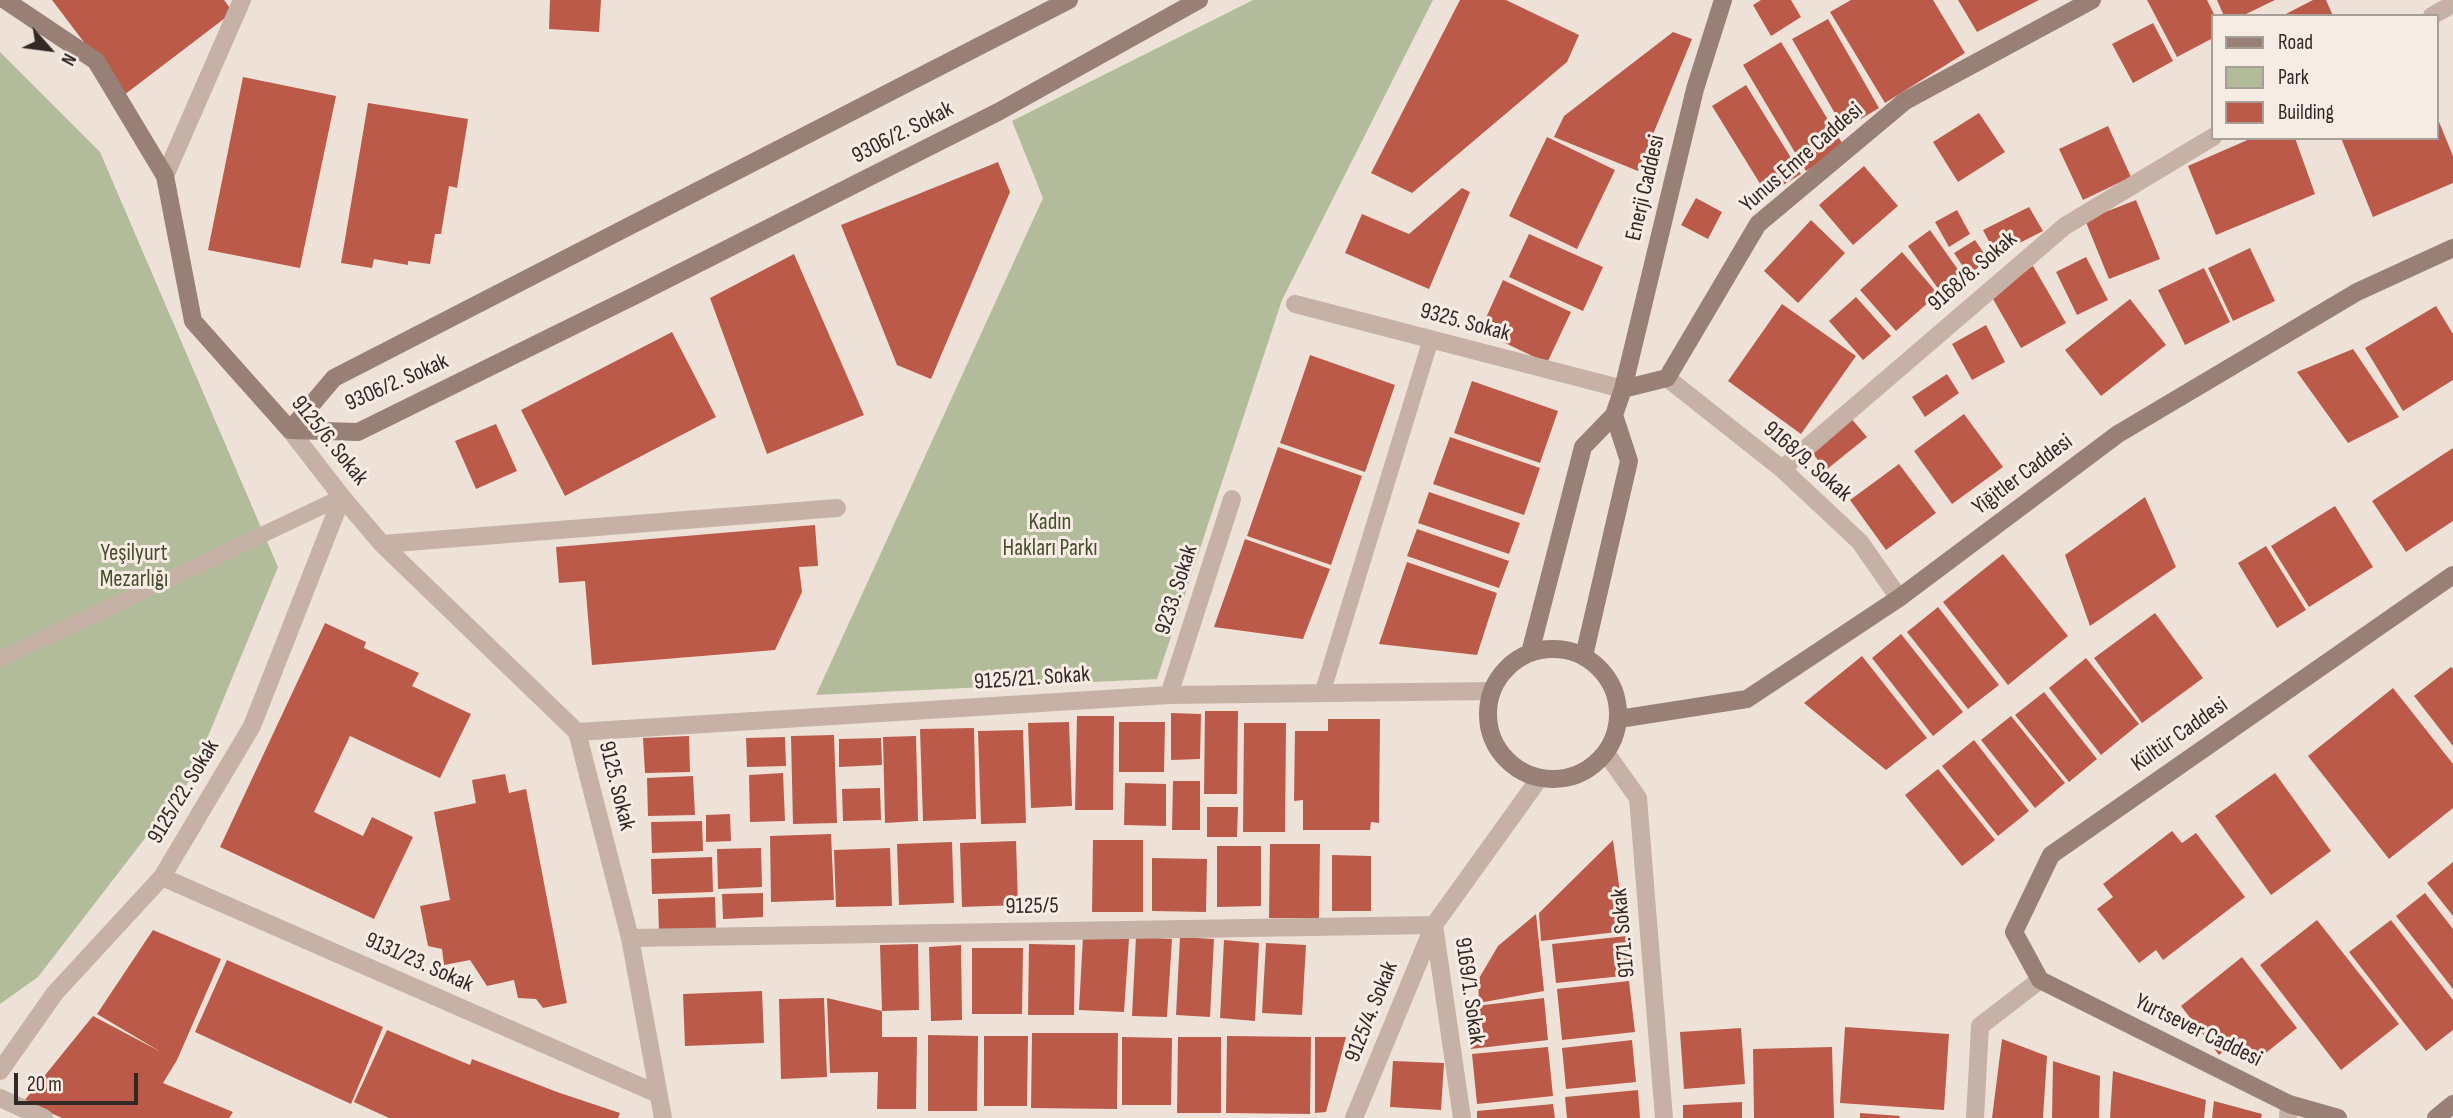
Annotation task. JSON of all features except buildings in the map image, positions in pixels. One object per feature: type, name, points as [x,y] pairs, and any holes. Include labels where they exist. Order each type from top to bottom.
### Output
[{"type":"main road","name":"9125/6. Sokak","points":[[5,0],[96,61],[165,176],[193,321],[290,430]]},
{"type":"main road","name":"9306/2. Sokak","points":[[290,430],[334,378],[1069,0]]},
{"type":"main road","name":"9306/2. Sokak","points":[[290,430],[358,432],[985,118],[1199,0]]},
{"type":"main road","name":"Enerji Caddesi","points":[[1623,389],[1695,89],[1723,0]]},
{"type":"main road","name":"Yunus Emre Caddesi","points":[[1667,378],[1758,224],[1905,101],[2092,0]]},
{"type":"main road","name":"Yiğitler Caddesi","points":[[1619,719],[1747,699],[1899,598],[2118,435],[2357,292],[2453,248]]},
{"type":"main road","points":[[1530,653],[1583,447],[1614,415],[1623,389],[1667,378]]},
{"type":"main road","points":[[1584,656],[1629,461],[1614,415]]},
{"type":"main road","name":"Kültür Caddesi","points":[[2039,980],[2014,932],[2051,855],[2453,575]]},
{"type":"main road","points":[[1548,649],[1567,650],[1584,656],[1611,682],[1619,719],[1614,737],[1606,753],[1592,766],[1576,775],[1539,779],[1514,766],[1496,746],[1489,729],[1488,710],[1492,691],[1513,662],[1530,653],[1548,649]]},
{"type":"main road","name":"Yurtsever Caddesi","points":[[2039,980],[2288,1111],[2338,1118]]},
{"type":"main road","points":[[2436,1118],[2453,1104]]},
{"type":"street","points":[[165,176],[242,0]]},
{"type":"street","points":[[2436,14],[2453,4]]},
{"type":"street","name":"9168/8. Sokak","points":[[1782,469],[2065,226],[2212,138]]},
{"type":"street","name":"9325. Sokak","points":[[1295,304],[1623,389]]},
{"type":"street","name":"9168/9. Sokak","points":[[1667,378],[1782,469],[1860,542],[1899,598]]},
{"type":"street","name":"9125/6. Sokak","points":[[290,430],[382,544]]},
{"type":"street","name":"9125/22. Sokak","points":[[0,1071],[7,1051],[55,993],[162,877],[252,726],[342,497]]},
{"type":"street","name":"9233. Sokak","points":[[1168,695],[1232,499]]},
{"type":"street","points":[[382,544],[837,508]]},
{"type":"street","name":"9125. Sokak","points":[[382,544],[577,732],[630,939],[663,1118]]},
{"type":"street","name":"9125/21. Sokak","points":[[577,732],[1168,695],[1492,691]]},
{"type":"street","name":"9171. Sokak","points":[[1606,753],[1638,799],[1664,1118]]},
{"type":"street","name":"9169/1. Sokak","points":[[1462,1118],[1434,925],[1539,779]]},
{"type":"street","name":"9131/23. Sokak","points":[[162,877],[657,1094]]},
{"type":"street","name":"9125/5","points":[[630,939],[1434,925]]},
{"type":"street","name":"9125/4. Sokak","points":[[1354,1118],[1434,925]]},
{"type":"street","points":[[1975,1118],[1980,1026],[2039,980]]},
{"type":"street","points":[[0,1098],[44,1118]]},
{"type":"lane","points":[[1322,694],[1432,339]]},
{"type":"lane","points":[[0,659],[342,497]]},
{"type":"green space","name":"Kadın Hakları Parkı","points":[[1253,0],[1433,0],[1282,300],[1157,679],[816,695],[1043,198],[1012,121]]},
{"type":"green space","name":"Yeşilyurt Mezarlığı","points":[[0,52],[100,152],[278,567],[190,780],[38,977],[0,1004]]}]
